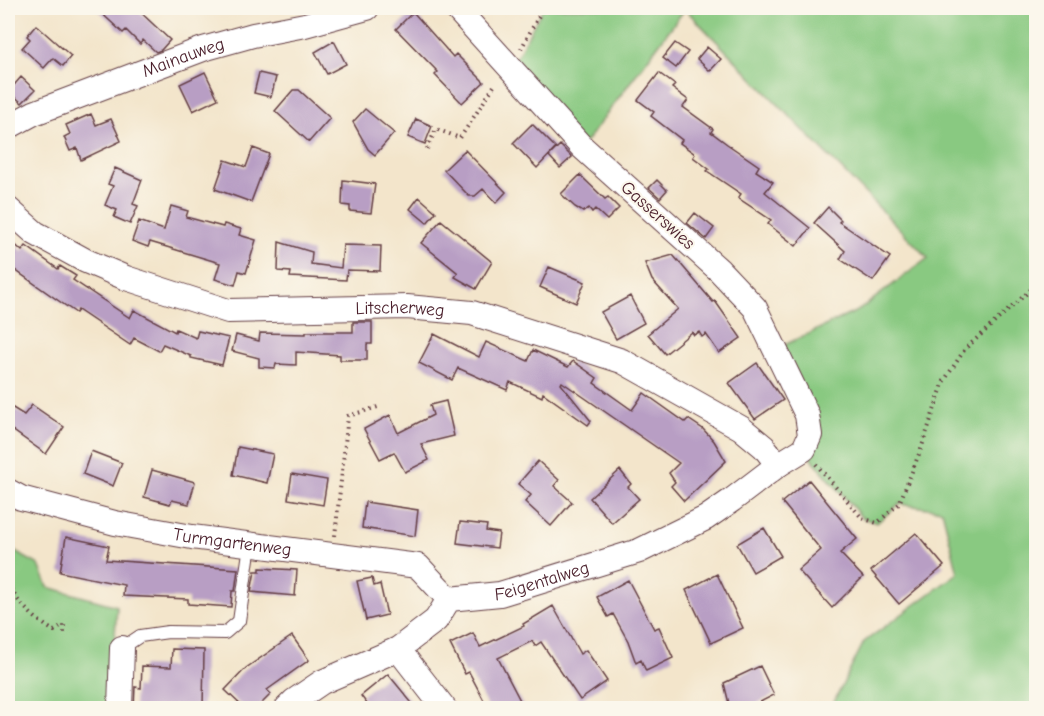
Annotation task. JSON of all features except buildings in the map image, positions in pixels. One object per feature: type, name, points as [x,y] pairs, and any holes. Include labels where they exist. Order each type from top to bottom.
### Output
[{"type":"street","name":"Mainauweg","points":[[8,127],[34,113],[203,49],[253,35],[305,26],[367,8]]},
{"type":"street","name":"Gasserswies","points":[[456,8],[512,67],[582,147],[719,270],[755,308],[807,415],[810,435],[804,449]]},
{"type":"street","name":"Litscherweg","points":[[8,208],[35,233],[86,261],[126,278],[228,311],[407,307],[472,313],[622,361],[741,428],[764,447],[778,465]]},
{"type":"street","name":"Feigentalweg","points":[[449,599],[500,594],[639,551],[706,518],[778,465],[804,449]]},
{"type":"street","name":"Turmgartenweg","points":[[8,491],[21,498],[115,524],[250,545],[418,566],[449,599]]},
{"type":"street","points":[[287,708],[321,682],[398,649],[436,620],[449,599]]},
{"type":"street","points":[[120,708],[122,648]]},
{"type":"street","points":[[398,649],[444,708]]},
{"type":"lane","points":[[122,648],[140,636],[159,633],[225,633],[239,621],[250,545]]},
{"type":"path","points":[[427,149],[436,129],[460,138],[501,74],[512,67],[543,8]]},
{"type":"path","points":[[804,449],[862,518],[877,523],[899,504],[944,381],[965,349],[1036,285]]},
{"type":"path","points":[[335,537],[348,416],[381,406]]},
{"type":"path","points":[[8,587],[10,586],[12,592],[45,626],[54,631],[64,625],[64,635]]},
{"type":"green space","points":[[543,8],[1036,8],[1036,708],[831,708],[864,642],[958,573],[942,510],[899,504],[877,523],[862,518],[804,449],[810,435],[776,349],[859,310],[928,258],[685,9],[582,147],[511,67]]},
{"type":"green space","points":[[8,508],[16,512],[8,543]]},
{"type":"green space","points":[[8,548],[39,565],[48,587],[117,606],[110,708],[8,708]]}]
